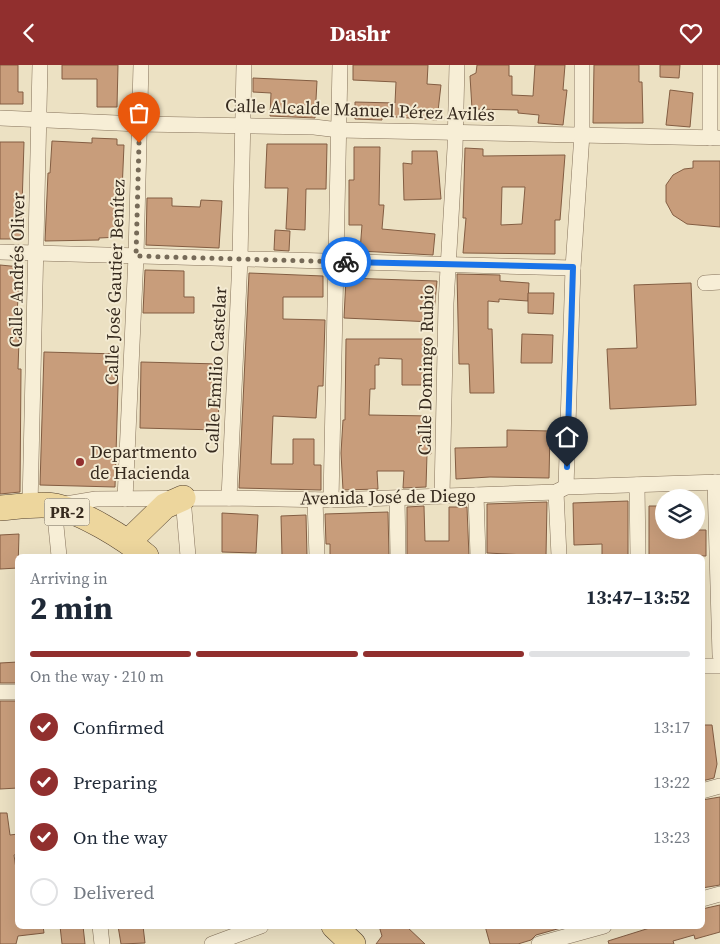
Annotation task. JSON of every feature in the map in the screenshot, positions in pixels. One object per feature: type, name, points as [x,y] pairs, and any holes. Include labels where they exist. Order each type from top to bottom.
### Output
[{"type":"main road","points":[[138,549],[165,506],[183,498]]},
{"type":"main road","name":"Avenida José de Diego","points":[[0,508],[42,506],[97,524],[138,549]]},
{"type":"main road","points":[[337,929],[352,944]]},
{"type":"street","name":"Calle Andrés Oliver","points":[[40,65],[36,253],[42,506],[58,554]]},
{"type":"street","name":"Calle José Gautier Benítez","points":[[125,499],[136,256],[141,65]]},
{"type":"street","name":"Calle Emilio Castelar","points":[[229,498],[240,259],[244,65]]},
{"type":"street","points":[[330,500],[340,65]]},
{"type":"street","name":"Calle Domingo Rubio","points":[[442,496],[448,265],[456,131],[457,65]]},
{"type":"street","points":[[559,554],[573,267],[582,134],[582,65]]},
{"type":"street","points":[[710,65],[715,138]]},
{"type":"street","name":"Calle Alcalde Manuel Pérez Avilés","points":[[0,118],[140,124],[243,125],[339,130],[715,138]]},
{"type":"street","points":[[0,251],[573,267]]},
{"type":"street","points":[[705,283],[720,282]]},
{"type":"street","points":[[718,482],[720,655]]},
{"type":"street","name":"Avenida José de Diego","points":[[42,506],[96,499],[229,498],[330,500],[476,495],[718,482]]},
{"type":"street","points":[[637,485],[638,554]]},
{"type":"street","points":[[476,495],[478,554]]},
{"type":"street","points":[[183,498],[188,554]]},
{"type":"street","points":[[397,498],[398,554]]},
{"type":"street","points":[[315,500],[317,554]]},
{"type":"street","points":[[705,666],[720,666]]},
{"type":"street","points":[[0,693],[15,692]]},
{"type":"street","points":[[705,790],[720,786]]},
{"type":"street","points":[[705,898],[720,894]]},
{"type":"street","points":[[100,929],[102,944]]},
{"type":"street","points":[[212,944],[254,929]]},
{"type":"street","points":[[539,944],[593,929]]},
{"type":"building","points":[[0,65],[18,65],[18,92],[23,92],[23,104],[0,104]]},
{"type":"building","points":[[62,65],[118,65],[117,107],[97,107],[97,79],[62,79]]},
{"type":"building","points":[[353,65],[428,65],[427,84],[441,85],[437,120],[382,116],[382,120],[355,119],[355,102],[395,103],[396,82],[353,80]]},
{"type":"building","points":[[477,65],[509,65],[509,76],[512,76],[512,95],[533,96],[535,65],[565,65],[563,90],[567,90],[563,125],[538,123],[539,115],[518,113],[518,110],[472,109],[470,76],[476,73]]},
{"type":"building","points":[[594,65],[639,65],[639,82],[642,82],[643,123],[593,123]]},
{"type":"building","points":[[660,65],[680,65],[679,78],[660,77]]},
{"type":"building","points":[[253,78],[317,81],[315,118],[270,116],[271,93],[253,92]]},
{"type":"building","points":[[670,90],[693,93],[690,127],[666,125]]},
{"type":"building","points":[[92,138],[117,139],[117,145],[124,145],[120,237],[99,238],[99,240],[45,241],[48,173],[50,173],[52,141],[92,143]]},
{"type":"building","points":[[0,142],[24,142],[21,239],[0,239]]},
{"type":"building","points":[[267,144],[327,144],[326,189],[306,189],[305,230],[286,229],[288,188],[265,188]]},
{"type":"building","points":[[354,147],[380,147],[379,205],[384,205],[382,229],[435,234],[433,255],[360,251],[362,225],[349,225],[349,180],[354,180]]},
{"type":"building","points":[[465,148],[483,149],[483,156],[565,155],[560,220],[555,220],[555,254],[463,253],[466,218],[463,218]],"holes":[[[502,187],[525,187],[522,224],[501,225]]]},
{"type":"building","points":[[412,151],[437,151],[441,199],[404,200],[403,163],[412,164]]},
{"type":"building","points":[[693,161],[720,161],[720,227],[687,224],[673,215],[666,202],[666,185],[673,175],[684,169],[693,168]]},
{"type":"building","points":[[147,198],[172,198],[172,206],[200,207],[201,200],[222,201],[219,248],[146,245]]},
{"type":"building","points":[[275,230],[290,231],[289,251],[274,250]]},
{"type":"building","points":[[0,265],[21,267],[17,311],[18,369],[21,369],[20,492],[0,494]]},
{"type":"building","points":[[145,270],[184,271],[184,297],[194,297],[194,313],[143,313]]},
{"type":"building","points":[[249,273],[323,276],[323,297],[283,297],[283,319],[325,320],[323,386],[318,386],[316,418],[273,416],[271,464],[293,464],[293,439],[314,439],[314,465],[321,465],[321,490],[239,488]]},
{"type":"building","points":[[457,274],[500,275],[500,281],[529,283],[528,301],[499,299],[499,302],[488,301],[488,329],[492,329],[494,393],[470,393],[469,364],[459,364]]},
{"type":"building","points":[[346,278],[437,281],[433,322],[344,318]]},
{"type":"building","points":[[691,283],[696,405],[610,409],[607,349],[637,348],[634,285]]},
{"type":"building","points":[[528,293],[554,293],[553,314],[528,313]]},
{"type":"building","points":[[522,334],[553,335],[552,363],[521,363]]},
{"type":"building","points":[[346,339],[433,339],[429,385],[402,385],[402,359],[379,358],[379,365],[375,365],[375,389],[370,389],[369,415],[432,416],[431,454],[427,454],[426,487],[403,488],[404,471],[377,471],[378,489],[343,490],[341,453],[343,420],[345,420]]},
{"type":"building","points":[[44,352],[119,354],[115,487],[40,485]]},
{"type":"building","points":[[141,362],[220,364],[218,430],[140,428]]},
{"type":"building","points":[[507,430],[550,431],[549,478],[490,477],[456,479],[455,448],[507,447]]},
{"type":"building","points":[[628,501],[628,554],[602,554],[602,544],[574,545],[573,503]]},
{"type":"building","points":[[547,502],[546,554],[487,553],[487,504]]},
{"type":"building","points":[[424,506],[425,541],[449,541],[449,507],[467,507],[469,554],[407,554],[407,507]]},
{"type":"building","points":[[649,506],[655,506],[655,539],[705,539],[706,530],[706,556],[705,554],[649,554]]},
{"type":"building","points":[[388,512],[389,554],[330,554],[330,544],[326,544],[325,514]]},
{"type":"building","points":[[222,513],[258,515],[256,553],[222,552]]},
{"type":"building","points":[[306,515],[307,554],[282,554],[281,516]]},
{"type":"building","points":[[19,534],[18,554],[15,554],[15,568],[0,569],[0,535]]},
{"type":"building","points":[[15,662],[15,683],[0,683],[0,663]]},
{"type":"building","points":[[0,701],[15,701],[15,788],[0,789]]},
{"type":"building","points":[[705,725],[712,725],[717,764],[714,778],[705,780]]},
{"type":"building","points":[[720,797],[720,885],[705,888],[705,800]]},
{"type":"building","points":[[0,813],[7,813],[10,835],[15,834],[15,929],[43,929],[44,933],[18,936],[16,944],[0,944]]},
{"type":"building","points":[[720,905],[720,932],[695,939],[694,935],[673,941],[674,944],[609,944],[608,941],[646,929],[705,929],[705,908]]},
{"type":"building","points":[[60,929],[83,929],[85,944],[62,944]]},
{"type":"building","points":[[118,929],[143,929],[145,943],[121,944]]},
{"type":"building","points":[[380,929],[409,929],[425,944],[376,944],[382,936]]},
{"type":"building","points":[[486,929],[557,929],[536,935],[531,940],[518,944],[490,944]]},
{"type":"way so far","points":[[139,143],[136,256],[346,262]]},
{"type":"place","name":"Departmento de Hacienda","points":[[80,462]]},
{"type":"route","points":[[346,262],[573,267],[567,467]]}]
